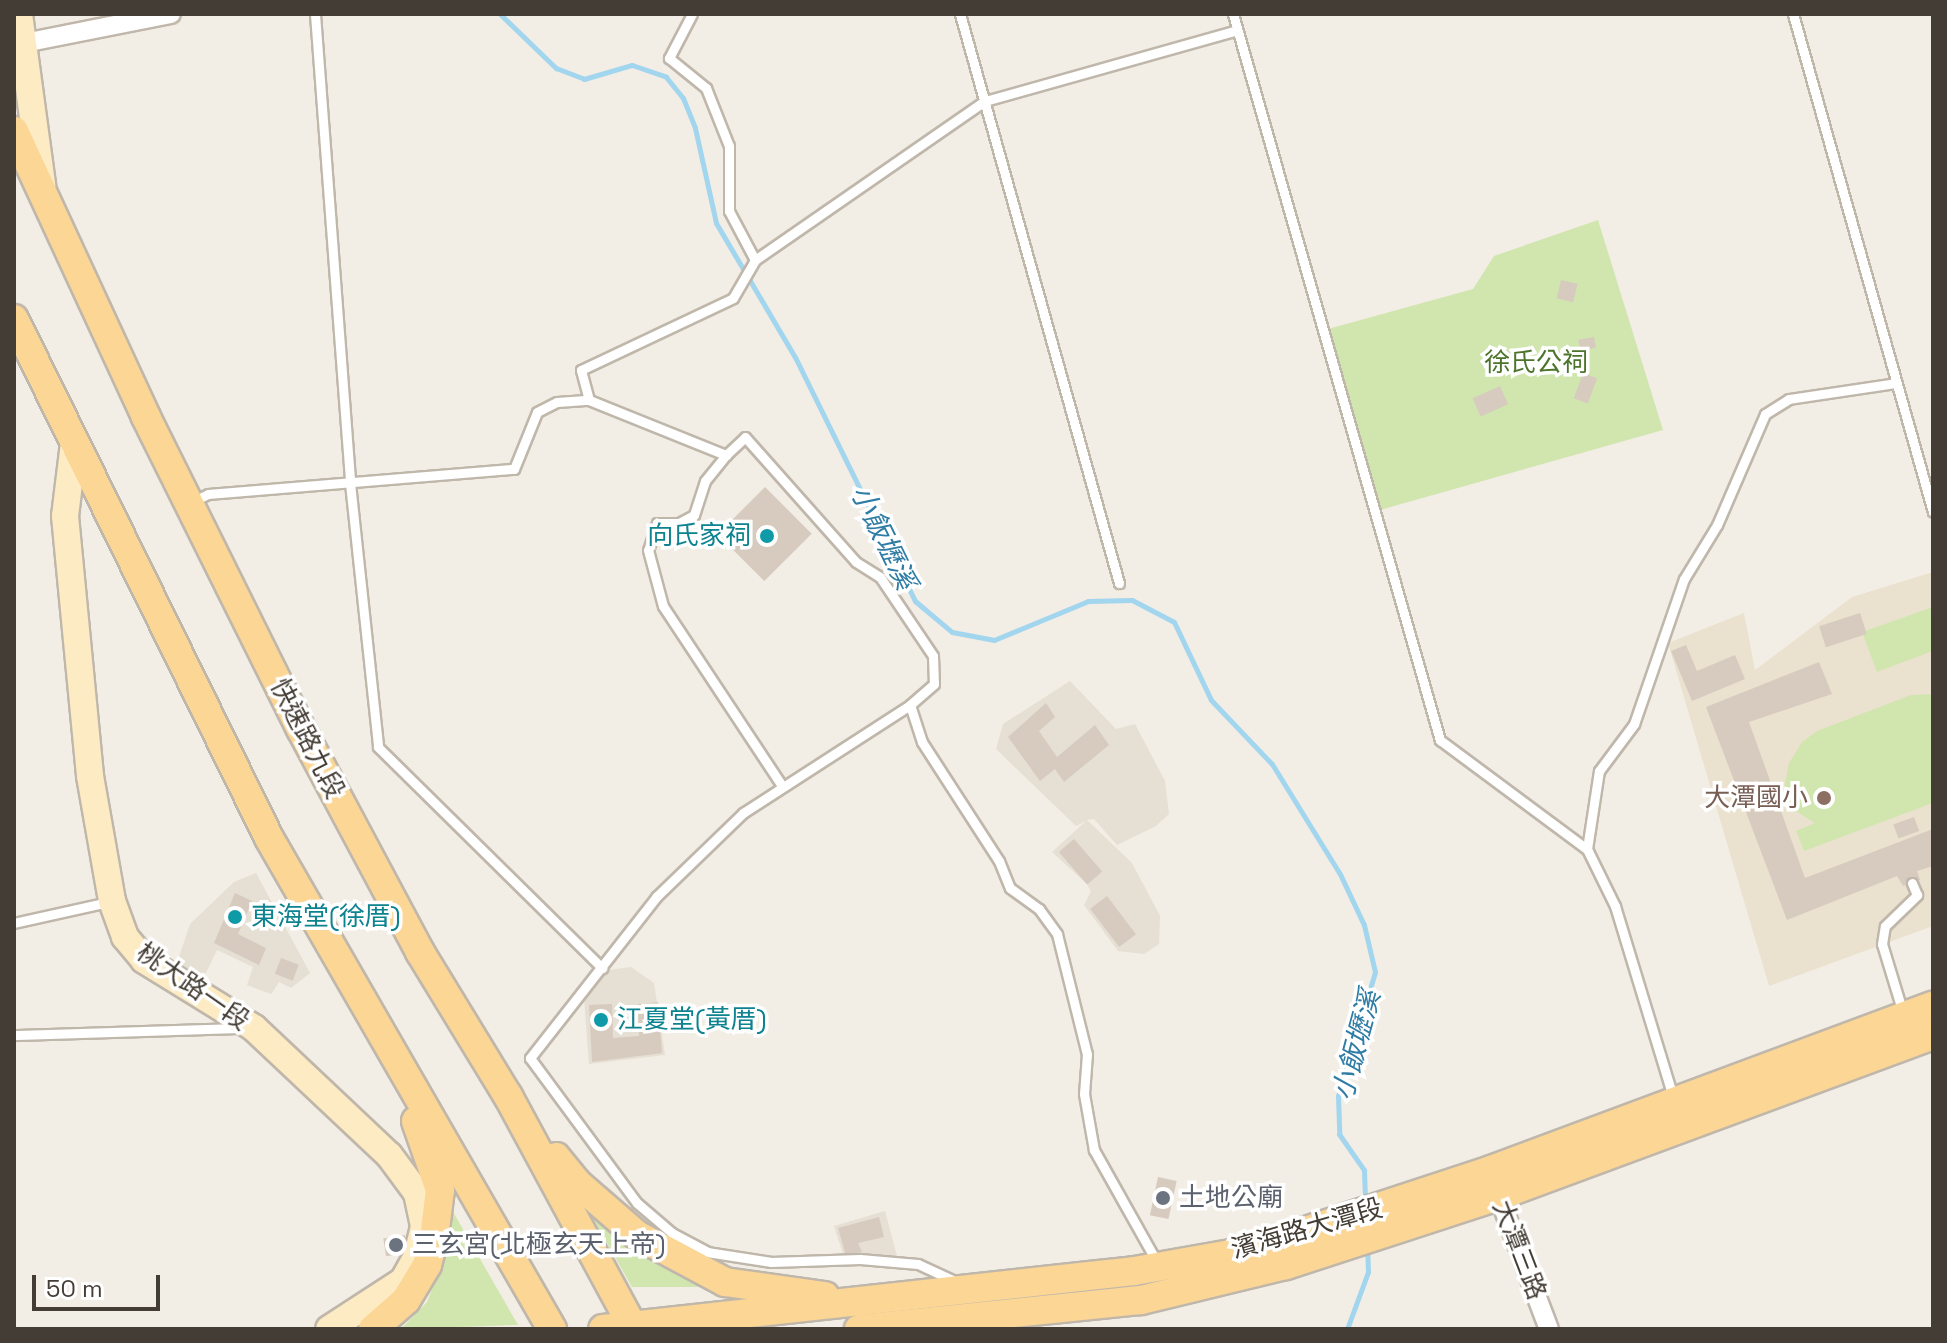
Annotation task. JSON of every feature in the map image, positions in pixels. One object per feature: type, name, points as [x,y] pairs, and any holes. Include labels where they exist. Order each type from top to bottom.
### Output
[{"type":"main road","name":"快速路九段","points":[[14,131],[189,503],[412,938],[508,1096],[633,1327]]},
{"type":"main road","points":[[14,319],[269,838],[398,1067],[552,1329]]},
{"type":"main road","name":"濱海路大潭段","points":[[603,1329],[860,1316],[1167,1294],[1494,1183],[1917,1031],[1933,1006]]},
{"type":"main road","name":"濱海路大潭段","points":[[1494,1183],[1674,1101],[1917,1031]]},
{"type":"main road","points":[[373,1329],[406,1300],[427,1265],[440,1190],[398,1067]]},
{"type":"main road","points":[[508,1096],[577,1183],[637,1235],[725,1282],[860,1316]]},
{"type":"main road","name":"濱海路大潭段","points":[[860,1316],[972,1289],[1159,1265],[1353,1230]]},
{"type":"street","points":[[19,14],[19,44],[43,193]]},
{"type":"street","points":[[19,44],[171,14]]},
{"type":"street","name":"桃大路一段","points":[[74,443],[65,516],[90,776],[112,901],[125,937],[144,960],[254,1028],[389,1155],[417,1193],[424,1227],[417,1256],[403,1281],[329,1329]]},
{"type":"street","name":"大潭三路","points":[[1494,1183],[1549,1329]]},
{"type":"lane","points":[[315,14],[350,483],[378,747],[602,968]]},
{"type":"lane","points":[[692,14],[669,58],[706,88],[729,146],[729,211],[755,260]]},
{"type":"lane","points":[[960,14],[1119,583]]},
{"type":"lane","points":[[1233,14],[1440,740],[1587,849],[1615,906],[1674,1101]]},
{"type":"lane","points":[[1793,14],[1933,512]]},
{"type":"lane","points":[[589,400],[581,370],[733,298],[755,260],[985,101],[1237,30]]},
{"type":"lane","points":[[1587,849],[1599,771],[1634,724],[1684,579],[1717,525],[1765,414],[1789,399],[1896,383]]},
{"type":"lane","points":[[189,503],[208,494],[514,469],[537,412],[557,402],[589,400],[726,455]]},
{"type":"lane","points":[[781,784],[663,606],[648,550],[657,523],[679,523],[694,515],[705,481],[745,437],[856,562],[880,577],[933,656],[934,684],[910,705],[781,784],[657,896],[530,1058],[637,1203],[672,1233],[707,1252],[771,1262],[860,1259],[918,1264],[972,1289]]},
{"type":"lane","points":[[910,705],[922,742],[999,861],[1010,888],[1039,909],[1057,934],[1087,1054],[1084,1094],[1094,1150],[1159,1265],[1167,1294]]},
{"type":"lane","points":[[1912,883],[1917,895],[1885,926],[1882,944],[1917,1031]]},
{"type":"lane","points":[[14,923],[112,901]]},
{"type":"lane","points":[[14,1035],[254,1028]]},
{"type":"shaded area","name":"大潭國小","points":[[1933,572],[1933,926],[1769,986],[1668,643],[1744,613],[1755,670],[1852,597]]},
{"type":"shaded area","points":[[1070,681],[1116,729],[1135,724],[1165,781],[1169,814],[1156,826],[1117,845],[1094,819],[1087,820],[1132,863],[1160,916],[1159,944],[1144,954],[1118,951],[1084,905],[1091,891],[1087,884],[1052,852],[1086,821],[1076,826],[996,749],[1003,724]]},
{"type":"shaded area","points":[[256,873],[310,973],[291,988],[279,982],[271,994],[247,985],[253,967],[217,950],[201,983],[174,972],[190,924],[234,882]]},
{"type":"shaded area","points":[[631,967],[654,983],[665,1055],[589,1064],[584,998],[608,970]]},
{"type":"shaded area","points":[[885,1211],[898,1260],[844,1257],[834,1226]]},
{"type":"green space","name":"徐氏公祠","points":[[1598,220],[1663,430],[1380,510],[1328,329],[1473,289],[1494,256]]},
{"type":"green space","points":[[1933,607],[1933,651],[1877,672],[1862,632]]},
{"type":"green space","points":[[1933,694],[1933,803],[1804,851],[1796,831],[1815,823],[1794,810],[1784,789],[1789,763],[1802,742],[1817,731],[1911,695]]},
{"type":"green space","points":[[452,1210],[518,1325],[401,1329],[427,1302],[446,1254]]},
{"type":"green space","points":[[590,1213],[708,1287],[632,1287]]},
{"type":"building","points":[[1561,280],[1578,284],[1573,302],[1557,299]]},
{"type":"building","points":[[1594,337],[1596,348],[1580,351],[1578,340]]},
{"type":"building","points":[[1583,373],[1597,378],[1588,404],[1574,398]]},
{"type":"building","points":[[1500,386],[1508,404],[1481,416],[1473,398]]},
{"type":"building","name":"向氏家祠","points":[[765,487],[812,534],[764,581],[718,534]]},
{"type":"building","points":[[1860,613],[1867,634],[1826,647],[1819,626]]},
{"type":"building","points":[[1686,645],[1697,671],[1735,655],[1745,679],[1692,701],[1671,651]]},
{"type":"building","points":[[1819,662],[1832,694],[1749,722],[1805,878],[1933,829],[1933,866],[1917,871],[1920,880],[1903,886],[1897,876],[1787,920],[1706,707]]},
{"type":"building","points":[[1046,703],[1055,717],[1039,731],[1057,757],[1095,725],[1109,745],[1064,782],[1055,769],[1040,781],[1008,737]]},
{"type":"building","points":[[1914,817],[1919,831],[1898,839],[1893,825]]},
{"type":"building","points":[[1074,839],[1102,871],[1087,885],[1059,852]]},
{"type":"building","name":"東海堂(徐厝)","points":[[235,893],[252,901],[238,934],[266,948],[259,965],[214,943]]},
{"type":"building","points":[[1107,896],[1136,934],[1119,947],[1090,909]]},
{"type":"building","points":[[281,958],[299,965],[293,981],[275,974]]},
{"type":"building","name":"江夏堂(黃厝)","points":[[658,1002],[662,1053],[592,1062],[589,1005],[612,1004],[613,1038],[639,1036],[638,1004]]},
{"type":"building","name":"土地公廟","points":[[1158,1177],[1177,1181],[1168,1219],[1150,1215]]},
{"type":"building","points":[[879,1217],[884,1237],[858,1243],[862,1252],[846,1256],[838,1228]]},
{"type":"building","name":"三玄宮(北極玄天上帝)","points":[[405,1235],[408,1253],[386,1256],[383,1238]]},
{"type":"waterway","name":"小飯壢溪","points":[[500,14],[556,68],[584,79],[632,65],[666,77],[683,98],[695,128],[716,223],[795,357],[915,601],[952,632],[994,640],[1088,601],[1132,600],[1174,622],[1211,700],[1272,764],[1340,874],[1364,925],[1375,972],[1338,1096],[1339,1134],[1364,1170],[1365,1203]]},
{"type":"waterway","name":"小飯壢溪","points":[[1347,1329],[1368,1272],[1367,1249]]},
{"type":"place","name":"向氏家祠","points":[[767,536]]},
{"type":"place","name":"大潭國小","points":[[1824,798]]},
{"type":"place","name":"東海堂(徐厝)","points":[[235,917]]},
{"type":"place","name":"江夏堂(黃厝)","points":[[601,1020]]},
{"type":"place","name":"土地公廟","points":[[1163,1198]]},
{"type":"place","name":"三玄宮(北極玄天上帝)","points":[[396,1245]]}]
